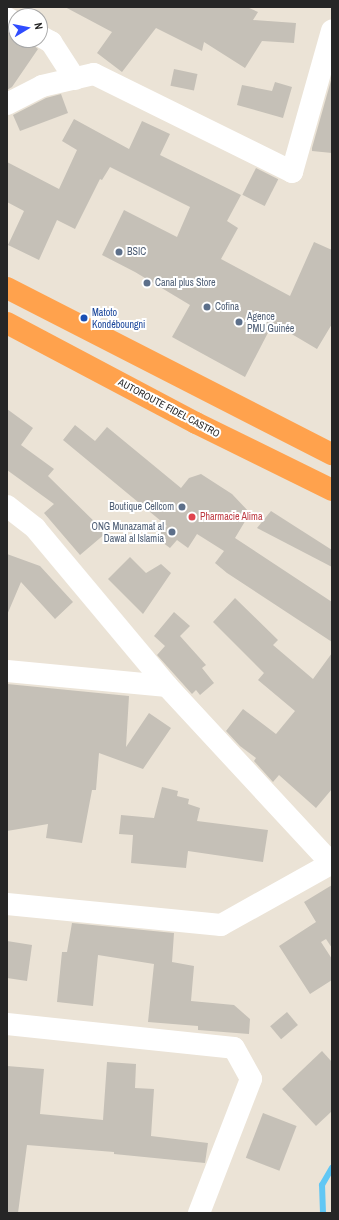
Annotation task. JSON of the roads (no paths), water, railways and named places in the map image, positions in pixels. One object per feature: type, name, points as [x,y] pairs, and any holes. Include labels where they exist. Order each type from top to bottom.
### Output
[{"type":"highway","points":[[7,288],[332,454]]},
{"type":"highway","name":"AUTOROUTE FIDEL CASTRO","points":[[7,323],[196,423],[332,490]]},
{"type":"street","points":[[7,104],[42,86],[94,74],[292,172],[332,31]]},
{"type":"street","points":[[48,40],[51,42],[75,79]]},
{"type":"street","points":[[7,506],[36,528],[167,686],[331,863],[221,925],[7,904]]},
{"type":"street","points":[[7,671],[167,686]]},
{"type":"street","points":[[7,1024],[234,1048],[251,1079],[199,1213]]},
{"type":"waterway","points":[[323,1213],[322,1185],[332,1168]]},
{"type":"place","name":"BSIC","points":[[119,252]]},
{"type":"place","name":"Canal plus Store","points":[[147,283]]},
{"type":"place","name":"Cofina","points":[[207,307]]},
{"type":"place","name":"Matoto Kondéboungni","points":[[84,318]]},
{"type":"place","name":"Agence PMU Guinée","points":[[239,322]]},
{"type":"place","name":"Boutique Cellcom","points":[[182,507]]},
{"type":"place","name":"Pharmacie Alima","points":[[192,517]]},
{"type":"place","name":"ONG Munazamat al Dawal al Islamia","points":[[172,532]]}]
